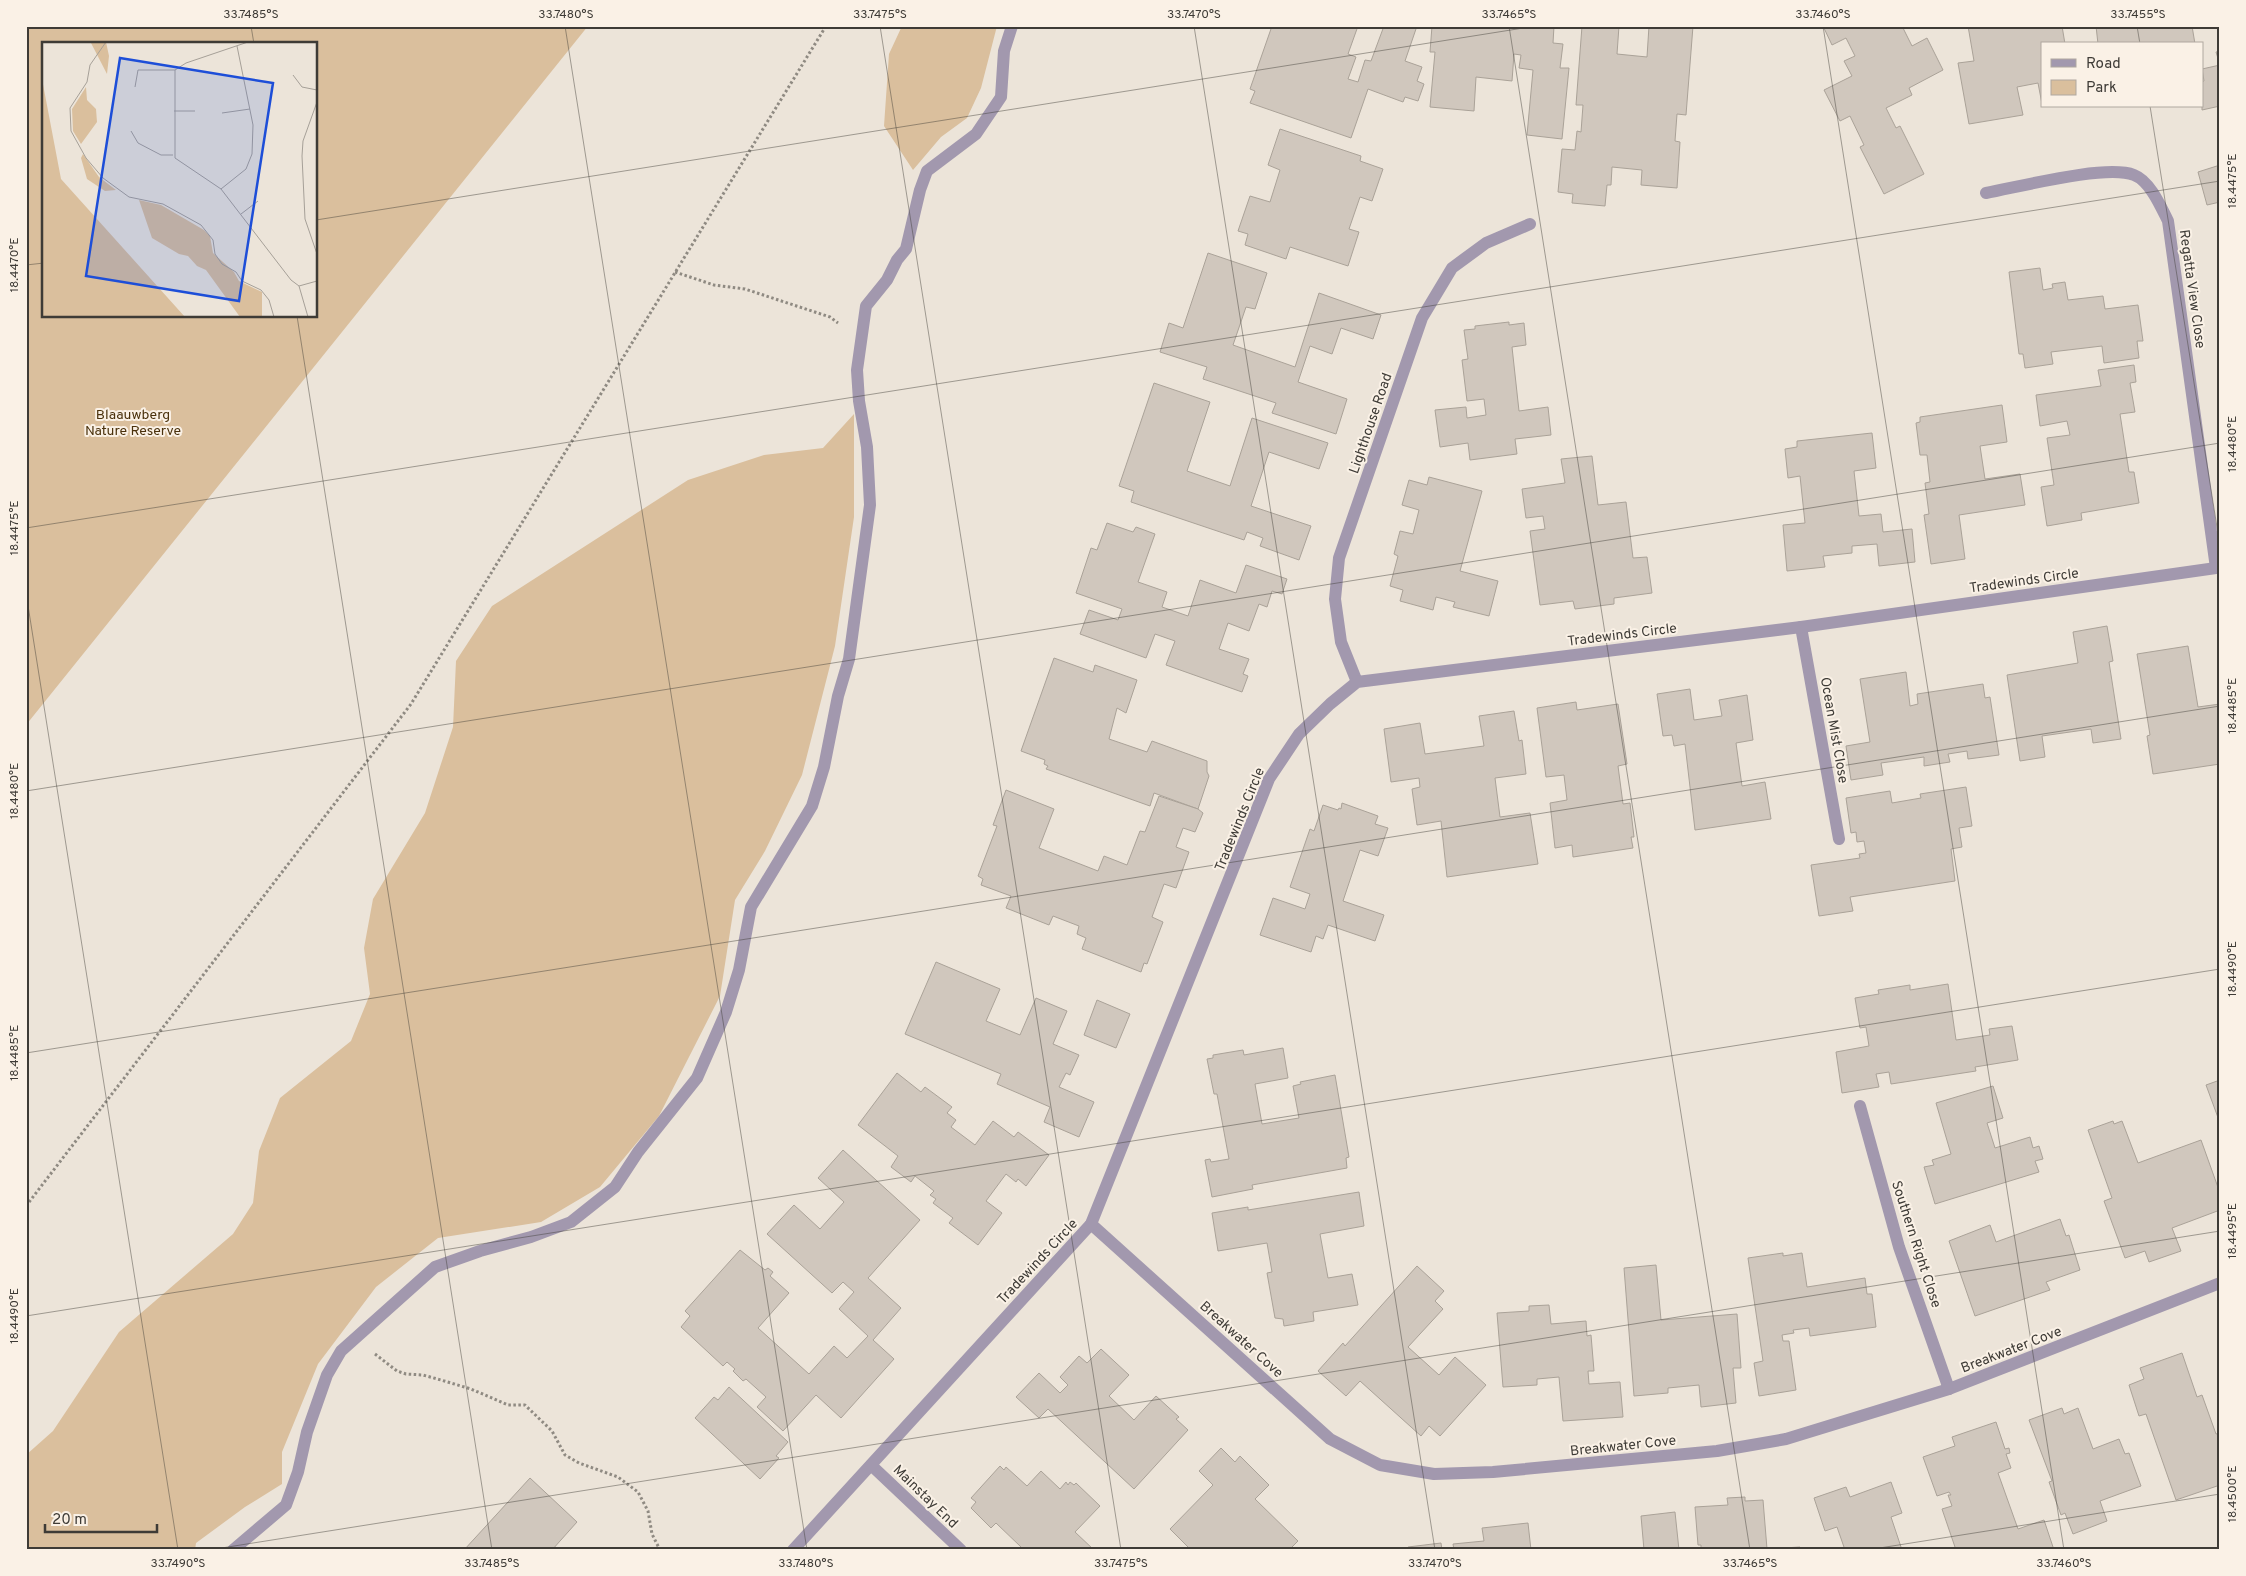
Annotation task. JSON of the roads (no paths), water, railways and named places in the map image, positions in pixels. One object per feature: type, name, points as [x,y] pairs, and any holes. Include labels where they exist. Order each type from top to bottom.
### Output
[{"type":"street","points":[[233,1550],[286,1504],[298,1472],[307,1432],[328,1375],[341,1351],[435,1267],[480,1251],[531,1237],[571,1222],[615,1187],[638,1152],[697,1078],[726,1012],[739,970],[751,906],[812,806],[824,767],[838,696],[849,660],[870,505],[867,447],[859,401],[857,370],[866,306],[887,280],[897,260],[906,249],[920,190],[927,171],[976,134],[1001,97],[1004,51],[1012,26]]},
{"type":"street","name":"Regatta View Close","points":[[1986,193],[2106,171],[2135,175],[2154,193],[2168,221],[2218,570]]},
{"type":"street","name":"Lighthouse Road","points":[[1357,682],[1341,642],[1334,599],[1339,558],[1422,318],[1452,268],[1486,243],[1530,224]]},
{"type":"street","name":"Tradewinds Circle","points":[[793,1550],[1092,1224],[1269,779],[1299,734],[1330,704],[1357,682],[1801,627],[2218,570]]},
{"type":"street","name":"Ocean Mist Close","points":[[1801,627],[1838,839]]},
{"type":"street","name":"Southern Right Close","points":[[1860,1106],[1900,1247],[1950,1389]]},
{"type":"street","name":"Breakwater Cove","points":[[1092,1224],[1330,1440],[1380,1465],[1434,1474],[1493,1472],[1717,1451],[1786,1439],[1950,1389],[2220,1284]]},
{"type":"street","name":"Mainstay End","points":[[871,1465],[961,1550]]},
{"type":"park label","name":"Blaauwberg Nature Reserve","points":[[133,422]]}]
